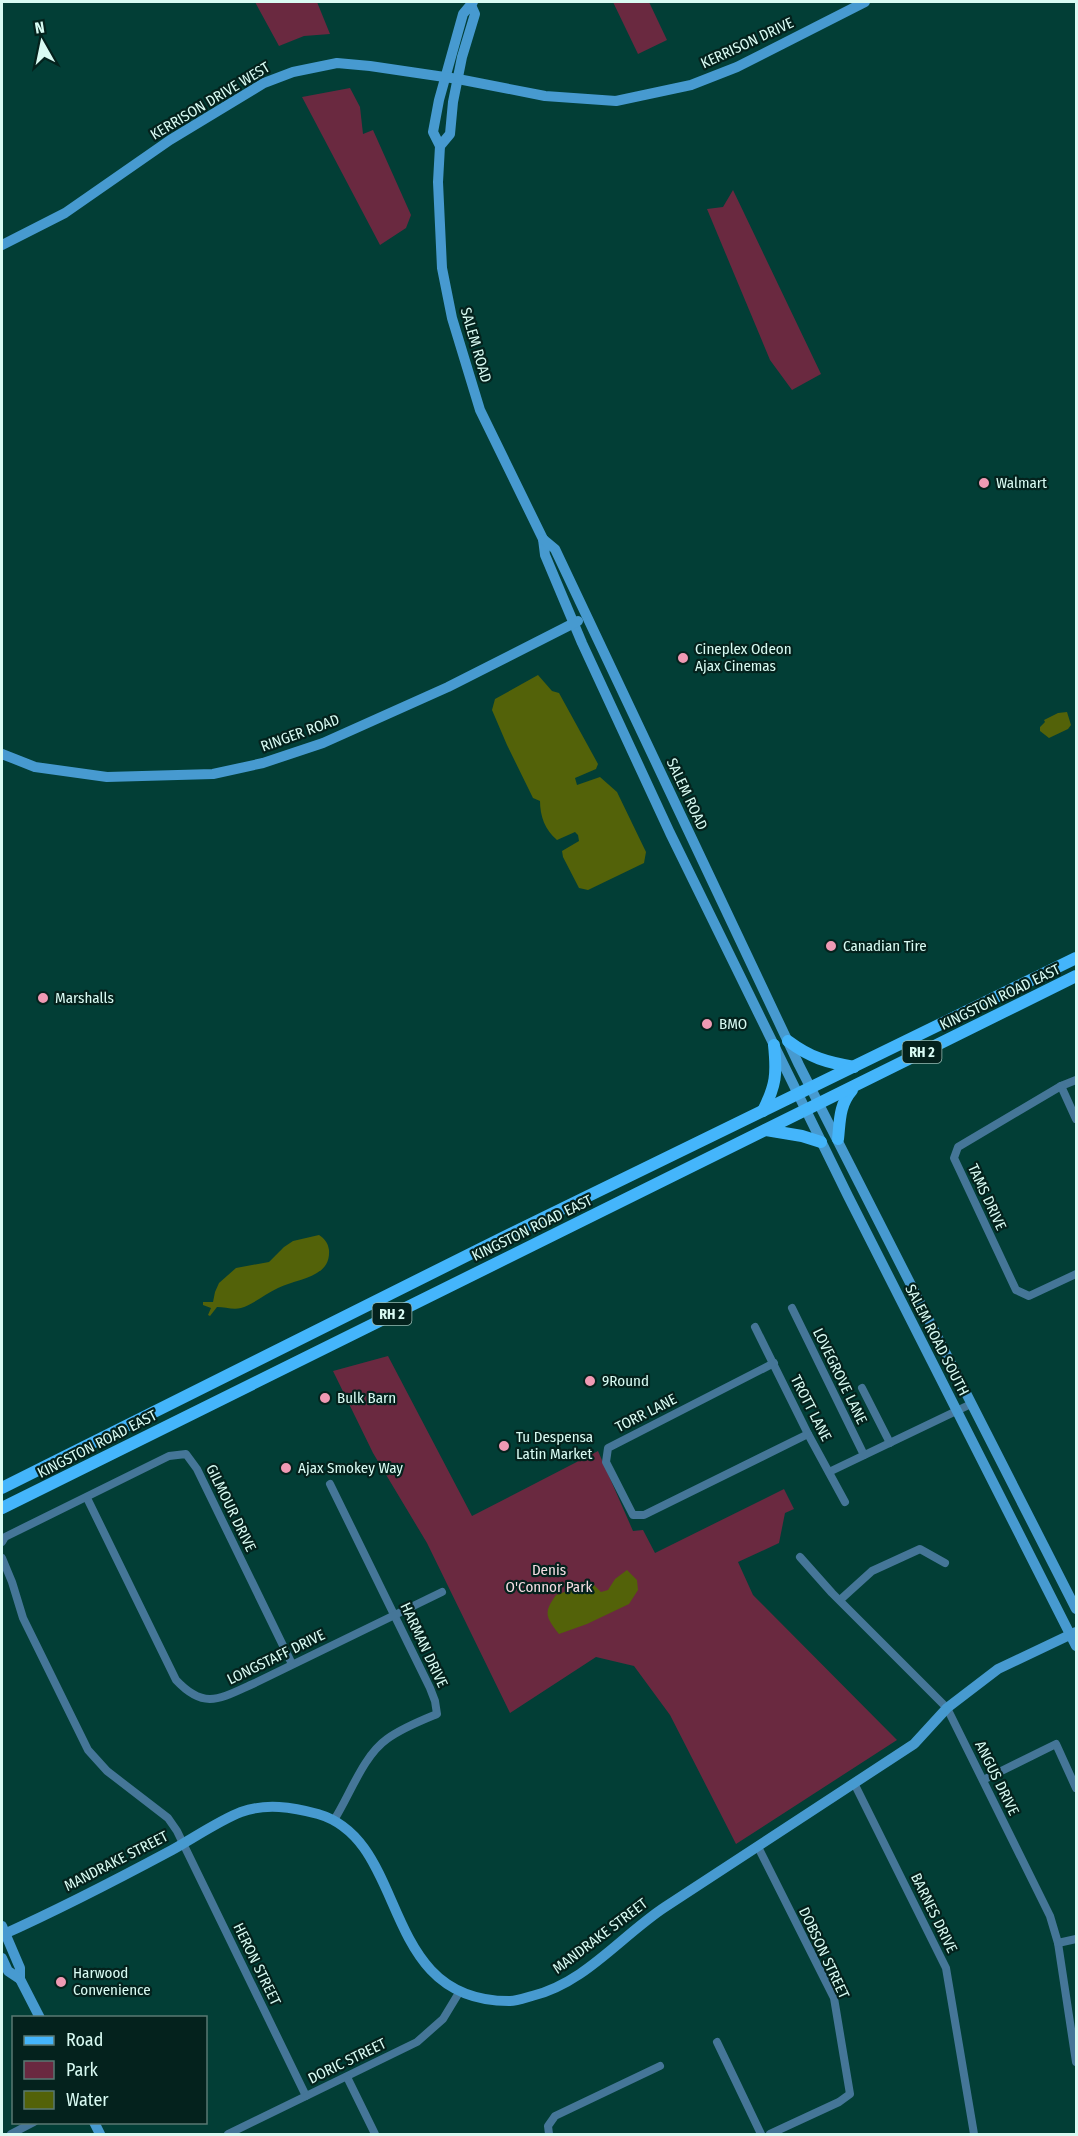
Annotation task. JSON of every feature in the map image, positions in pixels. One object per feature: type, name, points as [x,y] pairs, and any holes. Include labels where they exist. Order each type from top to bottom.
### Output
[{"type":"main road","name":"KERRISON DRIVE","points":[[458,79],[545,96],[616,101],[691,85],[737,67],[865,2]]},
{"type":"main road","name":"SALEM ROAD","points":[[440,146],[450,134],[462,57],[475,14],[472,3]]},
{"type":"main road","name":"SALEM ROAD","points":[[472,3],[463,14],[439,100],[433,132],[440,146],[439,232],[442,268],[452,318],[480,411],[543,539],[544,555],[573,623],[670,833],[774,1045]]},
{"type":"main road","name":"KERRISON DRIVE WEST","points":[[2,245],[65,213],[170,140],[264,82],[283,75],[337,63],[458,79]]},
{"type":"main road","name":"SALEM ROAD","points":[[543,539],[555,549],[799,1065]]},
{"type":"main road","name":"RINGER ROAD","points":[[2,754],[35,767],[107,777],[213,774],[263,763],[323,743],[448,687],[587,617]]},
{"type":"main road","name":"KINGSTON ROAD EAST","points":[[2,1488],[797,1093],[1077,958]]},
{"type":"main road","name":"KINGSTON ROAD EAST","points":[[2,1508],[1077,976]]},
{"type":"main road","points":[[788,1041],[806,1054],[824,1062],[854,1067]]},
{"type":"main road","points":[[763,1111],[772,1092],[777,1070],[774,1045]]},
{"type":"main road","name":"SALEM ROAD SOUTH","points":[[774,1045],[956,1412],[1074,1633],[1077,1646]]},
{"type":"main road","name":"SALEM ROAD SOUTH","points":[[799,1065],[1077,1609]]},
{"type":"main road","points":[[838,1139],[840,1113],[845,1098],[854,1087]]},
{"type":"main road","points":[[766,1130],[802,1136],[821,1142]]},
{"type":"main road","name":"MANDRAKE STREET","points":[[3,1931],[90,1893],[241,1812],[278,1806],[334,1820],[366,1850],[416,1952],[433,1974],[460,1990],[486,1999],[512,2001],[544,1993],[577,1976],[662,1909],[914,1744],[946,1708],[998,1669],[1074,1633]]},
{"type":"main road","points":[[3,1931],[20,1968],[20,1979],[39,2016]]},
{"type":"main road","points":[[2,1958],[8,1971],[20,1979]]},
{"type":"street","name":"TAMS DRIVE","points":[[1077,1080],[1061,1086],[958,1146],[954,1158],[1017,1290],[1029,1296],[1077,1274]]},
{"type":"street","points":[[1061,1086],[1077,1119]]},
{"type":"street","name":"LOVEGROVE LANE","points":[[792,1308],[864,1455]]},
{"type":"street","name":"TROTT LANE","points":[[755,1327],[808,1434],[845,1502]]},
{"type":"street","name":"TORR LANE","points":[[774,1364],[608,1448],[606,1462],[633,1515],[644,1515],[808,1434]]},
{"type":"street","points":[[861,1388],[890,1443]]},
{"type":"street","points":[[829,1472],[971,1404]]},
{"type":"street","name":"GILMOUR DRIVE","points":[[2,1542],[5,1537],[170,1456],[186,1454],[197,1469],[292,1664]]},
{"type":"street","name":"HARMAN DRIVE","points":[[330,1484],[395,1615],[435,1701],[437,1714],[387,1739],[372,1754],[334,1820]]},
{"type":"street","name":"LONGSTAFF DRIVE","points":[[87,1498],[176,1680],[188,1692],[207,1701],[255,1683],[442,1592]]},
{"type":"street","points":[[840,1600],[872,1571],[920,1549],[945,1563]]},
{"type":"street","name":"ANGUS DRIVE","points":[[800,1557],[946,1708],[1050,1916],[1059,1943],[1077,2061]]},
{"type":"street","points":[[2,1558],[23,1618],[88,1750],[107,1771],[168,1818],[183,1844]]},
{"type":"street","points":[[983,1780],[1056,1744],[1077,1788]]},
{"type":"street","name":"BARNES DRIVE","points":[[854,1783],[946,1968],[974,2134]]},
{"type":"street","name":"HERON STREET","points":[[183,1844],[306,2096]]},
{"type":"street","name":"DOBSON STREET","points":[[758,1847],[834,1998],[850,2094],[839,2102],[770,2134]]},
{"type":"street","points":[[1059,1943],[1077,1939]]},
{"type":"street","name":"DORIC STREET","points":[[228,2134],[417,2042],[443,2019],[460,1990]]},
{"type":"street","points":[[717,2042],[761,2134]]},
{"type":"street","points":[[549,2134],[548,2126],[555,2116],[660,2066]]},
{"type":"street","points":[[347,2077],[375,2134]]},
{"type":"street","points":[[11,2134],[30,2124]]},
{"type":"green space","points":[[255,2],[317,2],[330,34],[304,36],[279,46]]},
{"type":"green space","points":[[613,2],[649,2],[667,40],[638,54]]},
{"type":"green space","points":[[350,88],[360,107],[363,134],[373,130],[411,215],[406,228],[380,245],[302,97]]},
{"type":"green space","points":[[733,190],[821,374],[792,390],[770,360],[707,209],[723,207]]},
{"type":"green space","name":"Denis O'Connor Park","points":[[388,1356],[472,1516],[598,1451],[633,1531],[643,1530],[655,1553],[784,1489],[794,1509],[785,1513],[779,1543],[738,1562],[753,1595],[897,1740],[736,1844],[670,1715],[634,1666],[596,1657],[510,1713],[427,1543],[373,1453],[333,1371]]},
{"type":"water","points":[[538,675],[552,691],[559,693],[598,764],[596,769],[575,778],[577,785],[600,777],[617,792],[646,852],[644,863],[588,890],[579,888],[563,857],[562,851],[579,841],[578,835],[575,832],[557,840],[549,832],[542,817],[540,801],[533,798],[492,710],[495,699]]},
{"type":"water","points":[[1067,712],[1071,725],[1068,729],[1049,738],[1040,731],[1044,720],[1058,713]]},
{"type":"water","points":[[319,1235],[326,1241],[329,1250],[325,1266],[319,1272],[278,1288],[241,1308],[217,1307],[210,1316],[208,1315],[211,1308],[203,1305],[203,1302],[213,1302],[219,1283],[236,1268],[269,1262],[293,1241]]},
{"type":"water","points":[[627,1570],[637,1580],[638,1590],[629,1604],[587,1624],[559,1634],[548,1615],[549,1606],[556,1595],[587,1584],[594,1585],[601,1592],[608,1590],[615,1579]]},
{"type":"place","name":"Walmart","points":[[984,483]]},
{"type":"place","name":"Cineplex Odeon Ajax Cinemas","points":[[683,658]]},
{"type":"place","name":"Canadian Tire","points":[[831,946]]},
{"type":"place","name":"Marshalls","points":[[43,998]]},
{"type":"place","name":"BMO","points":[[707,1024]]},
{"type":"place","name":"9Round","points":[[590,1381]]},
{"type":"place","name":"Bulk Barn","points":[[325,1398]]},
{"type":"place","name":"Tu Despensa Latin Market","points":[[504,1446]]},
{"type":"place","name":"Ajax Smokey Way","points":[[286,1468]]},
{"type":"place","name":"Harwood Convenience","points":[[61,1982]]}]
